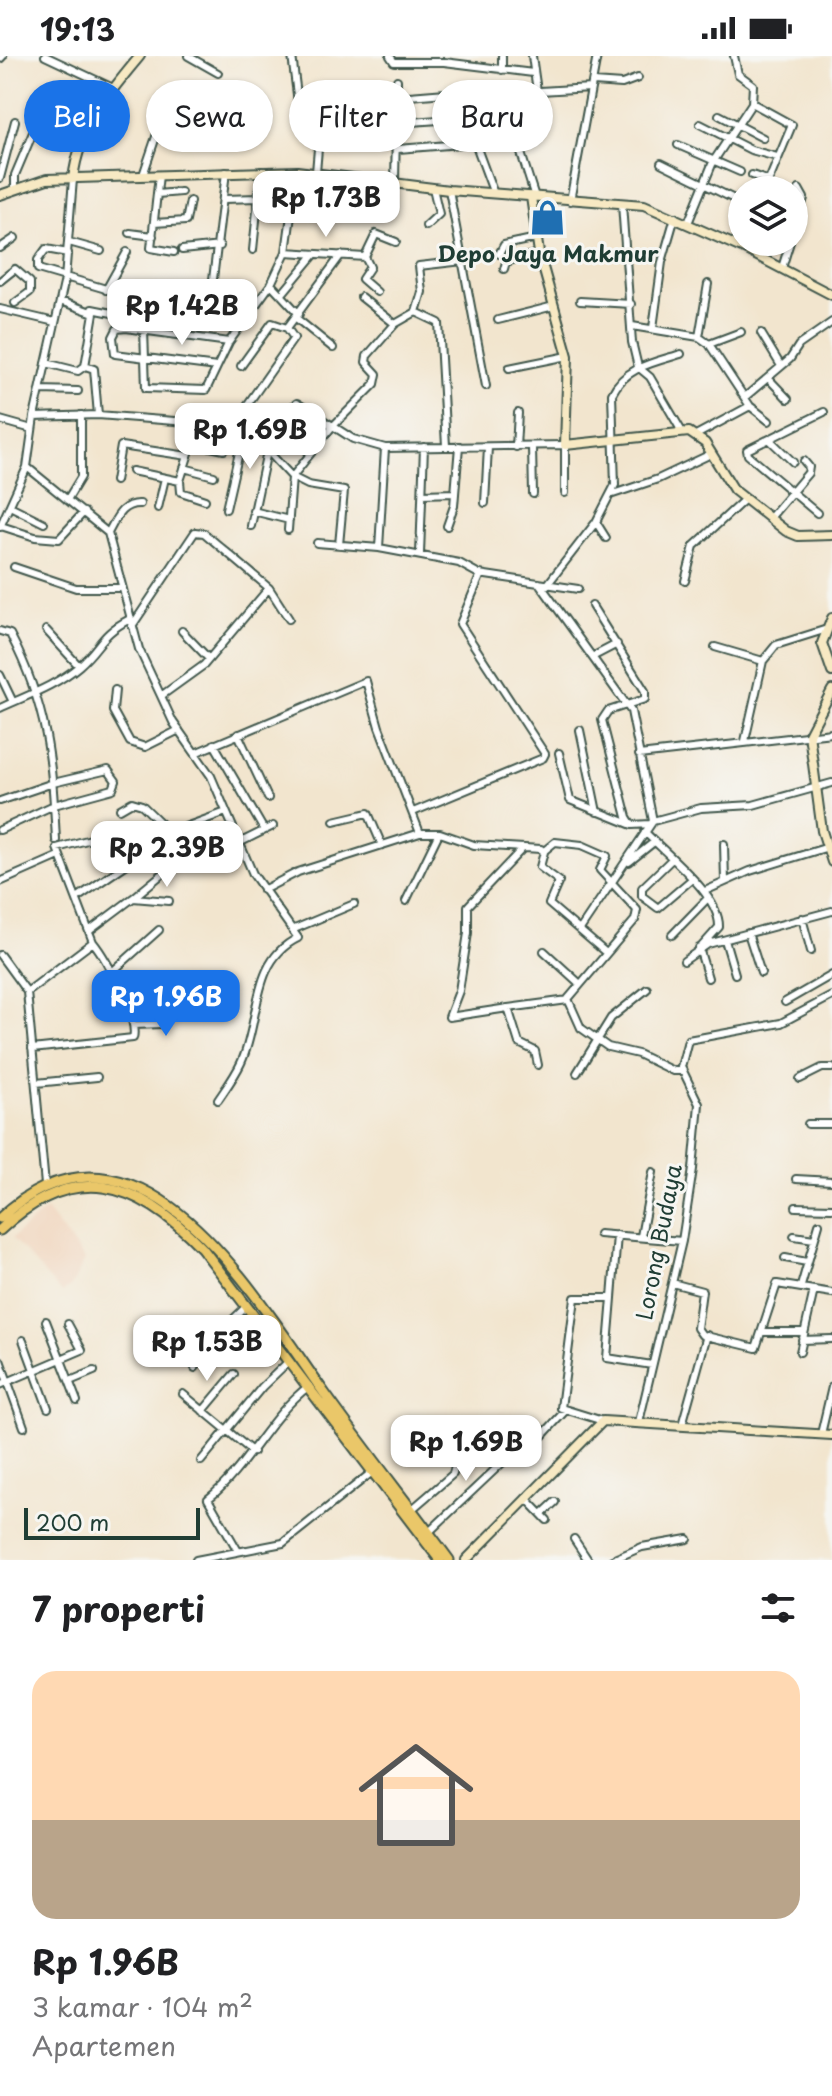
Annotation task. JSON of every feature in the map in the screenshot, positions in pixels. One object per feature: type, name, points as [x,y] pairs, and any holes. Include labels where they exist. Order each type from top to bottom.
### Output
[{"type":"main road","points":[[0,1218],[26,1195],[45,1185],[89,1178],[115,1180],[146,1190],[166,1202],[217,1245],[371,1473],[441,1559]]},
{"type":"main road","points":[[0,1230],[31,1203],[48,1194],[90,1187],[122,1190],[152,1203],[183,1227],[307,1379],[429,1532],[441,1559]]},
{"type":"street","points":[[45,56],[96,80]]},
{"type":"street","points":[[120,80],[140,56]]},
{"type":"street","points":[[188,56],[218,73]]},
{"type":"street","points":[[292,56],[300,118],[319,137],[316,172]]},
{"type":"street","points":[[390,56],[394,62],[444,59],[533,73]]},
{"type":"street","points":[[502,56],[502,70]]},
{"type":"street","points":[[532,56],[535,80]]},
{"type":"street","points":[[570,201],[597,56]]},
{"type":"street","points":[[688,223],[713,162],[735,124],[752,103],[754,89],[738,74],[734,56]]},
{"type":"street","points":[[553,89],[622,84],[638,78]]},
{"type":"street","points":[[752,103],[792,125],[771,176]]},
{"type":"street","points":[[719,115],[763,138]]},
{"type":"street","points":[[0,178],[15,121]]},
{"type":"street","points":[[700,124],[727,139],[777,157]]},
{"type":"street","points":[[678,145],[740,172]]},
{"type":"street","points":[[15,190],[15,175],[25,152]]},
{"type":"street","points":[[78,152],[73,179],[65,279],[34,417],[27,467],[0,527],[35,537],[59,539],[84,512]]},
{"type":"street","points":[[143,175],[151,152]]},
{"type":"street","points":[[395,182],[398,152]]},
{"type":"street","points":[[478,152],[494,194]]},
{"type":"street","points":[[520,152],[533,197],[539,253],[568,356],[565,493]]},
{"type":"street","points":[[661,163],[728,196]]},
{"type":"street","points":[[0,195],[47,179],[226,171],[316,172],[449,190],[644,205],[728,239]]},
{"type":"street","points":[[68,253],[46,249],[37,266],[65,279],[123,294],[133,287],[146,286],[211,296],[220,246],[226,171]]},
{"type":"street","points":[[253,250],[261,171]]},
{"type":"street","points":[[144,330],[145,386],[149,389],[206,390],[229,342],[271,284],[286,252],[297,171]]},
{"type":"street","points":[[159,175],[152,250],[178,251],[220,246]]},
{"type":"street","points":[[426,226],[439,214],[433,188]]},
{"type":"street","points":[[449,190],[486,386]]},
{"type":"street","points":[[157,194],[181,192]]},
{"type":"street","points":[[224,199],[258,198]]},
{"type":"street","points":[[154,223],[186,221],[190,201]]},
{"type":"street","points":[[622,204],[638,367],[650,377],[681,430]]},
{"type":"street","points":[[653,328],[662,262],[675,217]]},
{"type":"street","points":[[130,233],[153,236]]},
{"type":"street","points":[[365,257],[373,236],[380,235],[396,242]]},
{"type":"street","points":[[0,248],[15,238]]},
{"type":"street","points":[[499,254],[504,245],[537,238]]},
{"type":"street","points":[[69,242],[101,251]]},
{"type":"street","points":[[106,290],[127,252]]},
{"type":"street","points":[[286,252],[365,257],[370,264],[363,281],[377,292]]},
{"type":"street","points":[[504,269],[506,262],[539,253]]},
{"type":"street","points":[[282,294],[315,254]]},
{"type":"street","points":[[287,328],[341,255]]},
{"type":"street","points":[[762,256],[832,295]]},
{"type":"street","points":[[782,268],[786,256]]},
{"type":"street","points":[[288,530],[292,477],[331,428],[375,384],[377,374],[366,362],[367,356],[395,324],[416,312],[422,292],[419,266],[463,261]]},
{"type":"street","points":[[0,281],[15,269],[30,282],[30,292],[15,303]]},
{"type":"street","points":[[271,284],[297,316],[333,348]]},
{"type":"street","points":[[699,337],[708,284]]},
{"type":"street","points":[[361,297],[395,324]]},
{"type":"street","points":[[60,301],[112,313]]},
{"type":"street","points":[[580,301],[631,304]]},
{"type":"street","points":[[498,320],[554,306]]},
{"type":"street","points":[[0,309],[55,322]]},
{"type":"street","points":[[46,363],[78,371],[85,366],[95,317],[88,309]]},
{"type":"street","points":[[416,312],[439,323],[446,446]]},
{"type":"street","points":[[745,397],[769,379],[799,345],[832,322]]},
{"type":"street","points":[[226,509],[245,408],[294,338],[287,328],[272,323],[241,366]]},
{"type":"street","points":[[632,326],[699,337],[709,344],[750,406],[769,421]]},
{"type":"street","points":[[217,367],[115,354],[112,347],[117,329],[229,342]]},
{"type":"street","points":[[709,344],[741,332]]},
{"type":"street","points":[[761,333],[781,366]]},
{"type":"street","points":[[543,584],[596,522],[613,494],[612,394],[617,384],[638,367],[681,354]]},
{"type":"street","points":[[509,368],[568,356]]},
{"type":"street","points":[[85,366],[94,369],[98,415]]},
{"type":"street","points":[[769,379],[788,399]]},
{"type":"street","points":[[40,390],[78,391]]},
{"type":"street","points":[[34,417],[98,415],[264,428],[297,403],[331,428],[353,439],[385,448],[565,445],[681,430],[696,435],[745,499],[770,518],[798,536],[832,535]]},
{"type":"street","points":[[696,435],[750,406]]},
{"type":"street","points":[[817,513],[747,453],[749,447],[770,440],[824,412]]},
{"type":"street","points":[[516,447],[518,413]]},
{"type":"street","points":[[67,500],[81,481],[81,415]]},
{"type":"street","points":[[0,420],[32,429]]},
{"type":"street","points":[[199,422],[180,481],[183,494],[205,500]]},
{"type":"street","points":[[264,428],[263,446],[292,477],[308,485],[344,491],[339,545]]},
{"type":"street","points":[[770,440],[793,462]]},
{"type":"street","points":[[192,443],[224,450]]},
{"type":"street","points":[[115,481],[121,446],[188,456]]},
{"type":"street","points":[[447,526],[455,493],[459,446]]},
{"type":"street","points":[[420,554],[424,447]]},
{"type":"street","points":[[485,503],[488,447]]},
{"type":"street","points":[[532,447],[533,494]]},
{"type":"street","points":[[379,548],[385,448]]},
{"type":"street","points":[[251,526],[267,451]]},
{"type":"street","points":[[613,494],[658,479],[711,454]]},
{"type":"street","points":[[770,518],[809,470],[804,461]]},
{"type":"street","points":[[27,467],[108,533],[131,623],[161,696],[179,730],[211,776],[263,890],[298,938],[283,947],[264,972],[242,1062],[218,1100]]},
{"type":"street","points":[[184,468],[214,476]]},
{"type":"street","points":[[132,471],[180,481]]},
{"type":"street","points":[[158,508],[165,478]]},
{"type":"street","points":[[423,494],[455,493]]},
{"type":"street","points":[[685,581],[694,546],[745,499]]},
{"type":"street","points":[[108,533],[123,508],[140,504]]},
{"type":"street","points":[[10,506],[44,523]]},
{"type":"street","points":[[253,511],[289,520]]},
{"type":"street","points":[[596,522],[606,538]]},
{"type":"street","points":[[0,708],[79,666],[103,636],[131,623],[195,532],[204,533],[269,588],[289,619]]},
{"type":"street","points":[[317,543],[420,554],[459,563],[481,574],[578,589]]},
{"type":"street","points":[[14,567],[76,588],[121,588]]},
{"type":"street","points":[[413,812],[543,758],[545,754],[460,624],[481,574]]},
{"type":"street","points":[[543,584],[628,706],[652,823],[581,928]]},
{"type":"street","points":[[161,696],[185,682],[209,659],[269,588]]},
{"type":"street","points":[[592,606],[646,695],[628,706],[608,711],[602,720],[632,825]]},
{"type":"street","points":[[832,618],[824,630],[822,643],[832,672]]},
{"type":"street","points":[[46,630],[79,666]]},
{"type":"street","points":[[745,741],[763,661],[776,645],[824,630]]},
{"type":"street","points":[[0,631],[10,634],[37,691],[46,722],[56,840]]},
{"type":"street","points":[[182,631],[209,659]]},
{"type":"street","points":[[594,656],[617,644]]},
{"type":"street","points":[[715,647],[763,661]]},
{"type":"street","points":[[0,675],[13,702]]},
{"type":"street","points":[[195,753],[366,681],[379,727],[420,833]]},
{"type":"street","points":[[115,690],[113,711],[130,742],[145,747],[179,730]]},
{"type":"street","points":[[832,690],[829,703],[809,734],[825,848],[832,862]]},
{"type":"street","points":[[580,730],[597,812]]},
{"type":"street","points":[[639,755],[832,733]]},
{"type":"street","points":[[238,734],[268,798]]},
{"type":"street","points":[[214,744],[264,830]]},
{"type":"street","points":[[559,753],[570,800],[632,825],[652,823],[697,808],[747,806],[832,783]]},
{"type":"street","points":[[0,801],[53,783],[108,770],[116,781],[113,789],[54,805],[0,830]]},
{"type":"street","points":[[120,809],[132,802],[142,805],[171,833]]},
{"type":"street","points":[[77,898],[171,833],[226,812]]},
{"type":"street","points":[[334,821],[370,814],[381,843]]},
{"type":"street","points":[[239,843],[273,826]]},
{"type":"street","points":[[822,831],[832,836]]},
{"type":"street","points":[[645,832],[706,894],[719,922],[700,947],[684,961]]},
{"type":"street","points":[[263,890],[298,872],[420,833],[439,833],[471,845],[544,851]]},
{"type":"street","points":[[406,901],[439,833]]},
{"type":"street","points":[[32,1049],[128,1041],[133,1038],[133,1025],[112,972],[93,942],[77,898],[57,857],[57,848],[110,834]]},
{"type":"street","points":[[523,848],[468,906],[468,933],[460,989],[449,1017],[568,1000],[637,916],[637,910],[600,870],[608,857],[595,849],[553,842],[544,851],[540,867],[559,881],[549,904],[581,928],[605,952]]},
{"type":"street","points":[[626,863],[654,842]]},
{"type":"street","points":[[724,844],[725,882]]},
{"type":"street","points":[[672,935],[706,894],[725,882],[825,848]]},
{"type":"street","points":[[0,882],[57,857]]},
{"type":"street","points":[[89,931],[183,857]]},
{"type":"street","points":[[672,859],[642,888],[642,896],[658,908],[692,879]]},
{"type":"street","points":[[133,898],[169,901]]},
{"type":"street","points":[[292,930],[354,904]]},
{"type":"street","points":[[700,947],[832,911]]},
{"type":"street","points":[[802,918],[811,951]]},
{"type":"street","points":[[112,972],[159,930]]},
{"type":"street","points":[[748,933],[761,973]]},
{"type":"street","points":[[725,940],[735,974]]},
{"type":"street","points":[[27,992],[93,942]]},
{"type":"street","points":[[700,947],[708,978]]},
{"type":"street","points":[[544,951],[579,983]]},
{"type":"street","points":[[0,955],[27,992],[45,1185]]},
{"type":"street","points":[[785,1002],[832,975]]},
{"type":"street","points":[[577,1073],[596,1039],[615,1014],[647,989]]},
{"type":"street","points":[[568,1000],[581,1028],[596,1039],[618,1052],[636,1054],[673,1071],[683,1071],[681,1065],[690,1038],[781,1023],[832,996]]},
{"type":"street","points":[[133,1025],[162,1024],[175,1005]]},
{"type":"street","points":[[508,1008],[519,1043],[535,1051],[538,1065]]},
{"type":"street","points":[[800,1079],[832,1068]]},
{"type":"street","name":"Lorong Budaya","points":[[639,1422],[682,1241],[699,1104],[683,1071]]},
{"type":"street","points":[[36,1083],[97,1077]]},
{"type":"street","points":[[808,1124],[832,1124]]},
{"type":"street","points":[[641,1236],[653,1172]]},
{"type":"street","points":[[796,1179],[832,1181]]},
{"type":"street","points":[[796,1207],[832,1208]]},
{"type":"street","points":[[801,1286],[819,1224]]},
{"type":"street","points":[[599,1234],[682,1241]]},
{"type":"street","points":[[617,1235],[607,1358],[652,1365]]},
{"type":"street","points":[[794,1236],[814,1239]]},
{"type":"street","points":[[785,1258],[807,1262]]},
{"type":"street","points":[[672,1283],[702,1291],[697,1328],[702,1335],[756,1348],[773,1288],[782,1283],[832,1293]]},
{"type":"street","points":[[800,1352],[814,1290]]},
{"type":"street","points":[[612,1298],[574,1299],[561,1406],[565,1411],[603,1421],[832,1435]]},
{"type":"street","points":[[195,1368],[205,1346],[247,1306]]},
{"type":"street","points":[[46,1321],[77,1401]]},
{"type":"street","points":[[4,1384],[82,1350],[68,1324]]},
{"type":"street","points":[[763,1332],[804,1332]]},
{"type":"street","points":[[682,1425],[707,1335]]},
{"type":"street","points":[[802,1340],[832,1339]]},
{"type":"street","points":[[23,1340],[48,1408]]},
{"type":"street","points":[[0,1360],[4,1384],[24,1427]]},
{"type":"street","points":[[201,1461],[289,1360]]},
{"type":"street","points":[[70,1381],[94,1371]]},
{"type":"street","points":[[203,1411],[234,1374]]},
{"type":"street","points":[[238,1551],[208,1499],[228,1483],[307,1379]]},
{"type":"street","points":[[821,1434],[832,1387]]},
{"type":"street","points":[[183,1394],[253,1452]]},
{"type":"street","points":[[429,1532],[523,1443],[542,1436],[565,1411]]},
{"type":"street","points":[[410,1511],[453,1474],[454,1465],[465,1453],[474,1432],[487,1421]]},
{"type":"street","points":[[466,1560],[603,1421]]},
{"type":"street","points":[[196,1560],[283,1543],[371,1473]]},
{"type":"street","points":[[526,1498],[545,1517],[555,1502]]},
{"type":"street","points":[[574,1539],[588,1560]]},
{"type":"street","points":[[612,1560],[642,1547],[688,1539]]},
{"type":"shaded area","points":[[46,1210],[85,1260],[71,1286],[62,1293],[12,1238]]},
{"type":"place","name":"Depo Jaya Makmur","points":[[548,218]]}]
